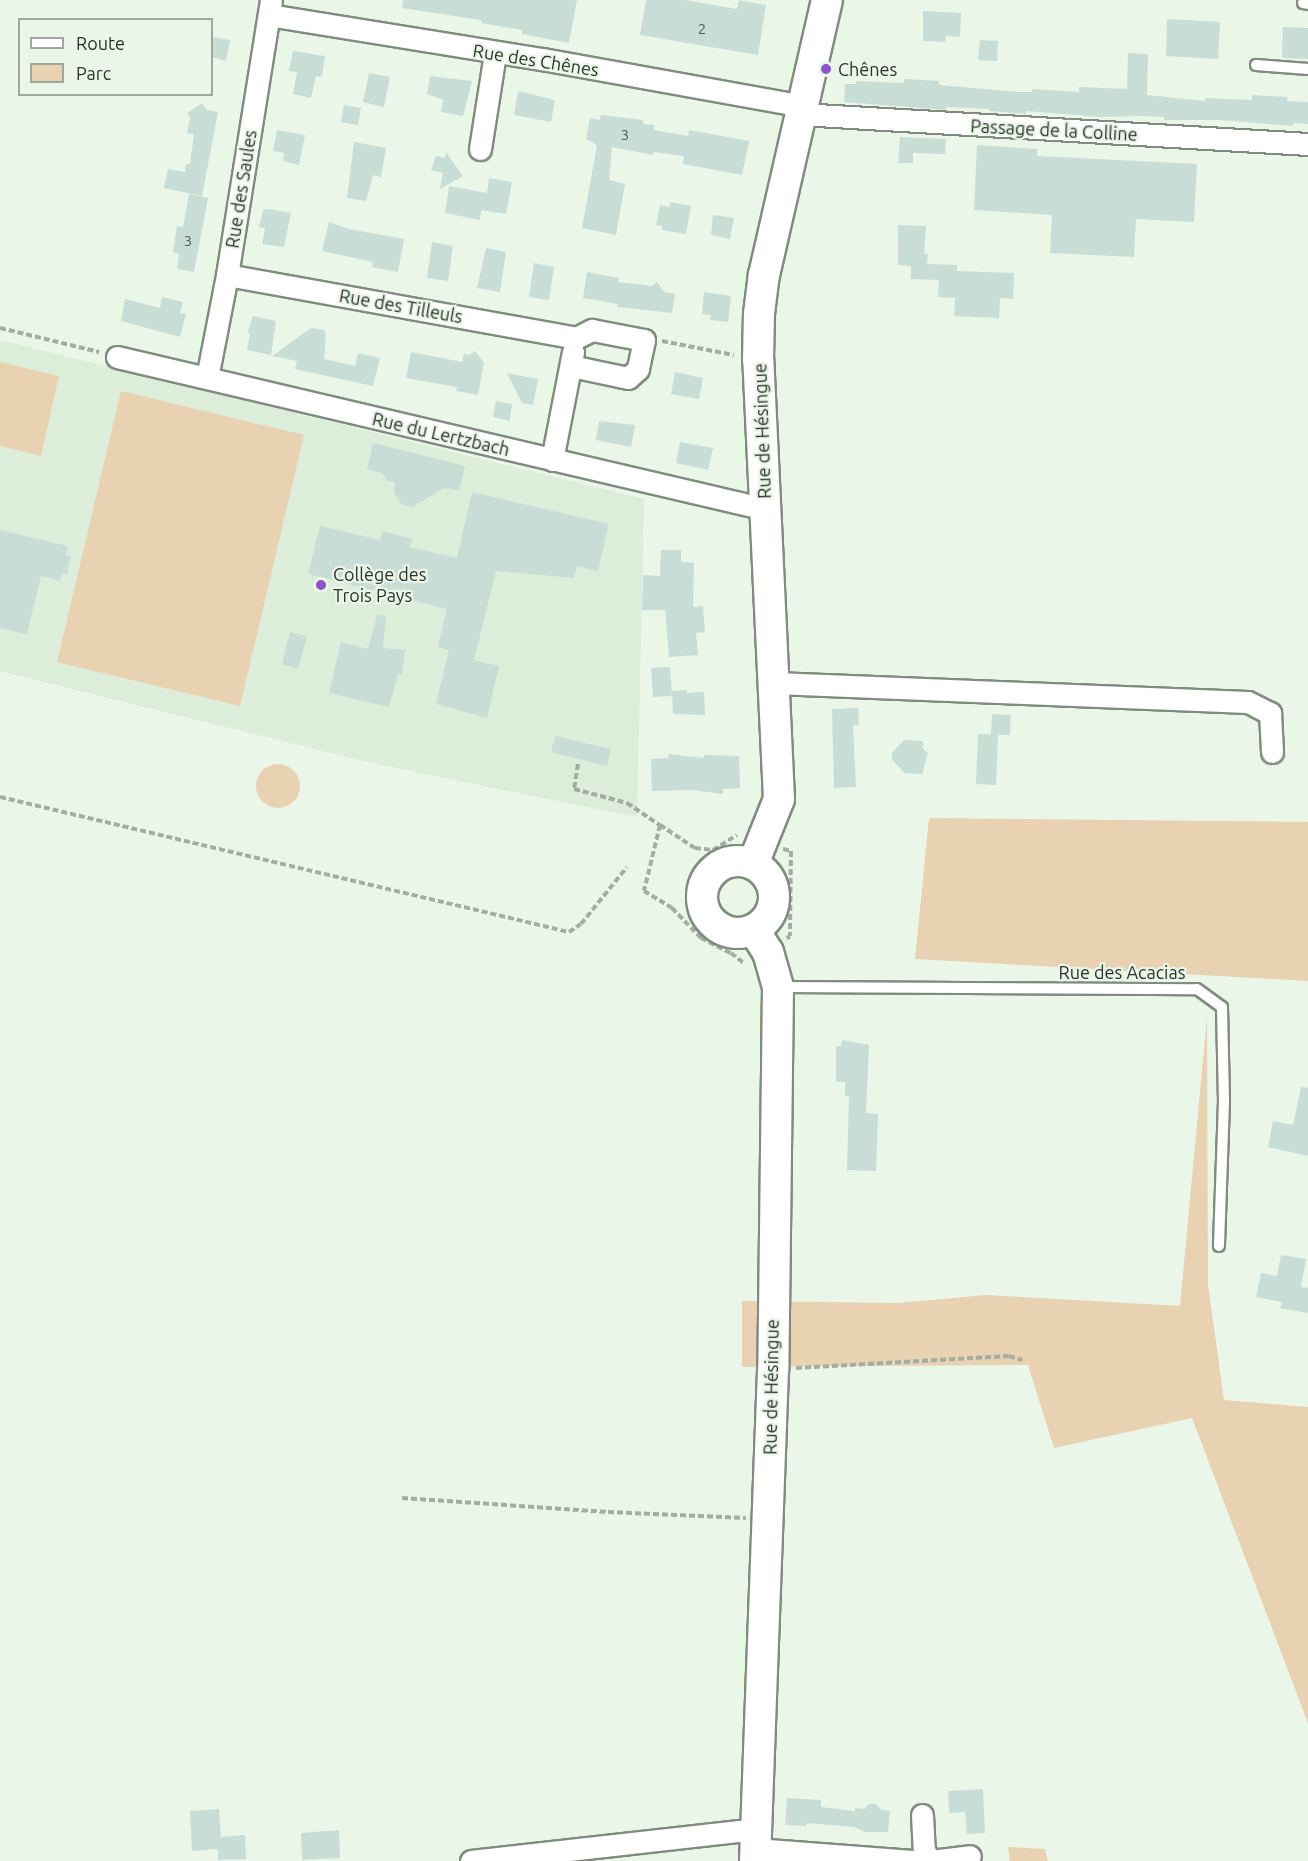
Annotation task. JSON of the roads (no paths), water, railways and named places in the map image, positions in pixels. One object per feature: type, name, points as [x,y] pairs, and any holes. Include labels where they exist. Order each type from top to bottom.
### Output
[{"type":"main road","name":"Rue de Hésingue","points":[[757,853],[779,799],[758,360],[759,314],[764,275],[827,0]]},
{"type":"main road","points":[[757,853],[773,891],[770,913],[756,949],[742,933],[718,928],[708,919],[703,908],[702,888],[712,872],[724,864],[757,853]]},
{"type":"main road","name":"Rue de Hésingue","points":[[755,1848],[773,1370],[778,987],[756,949]]},
{"type":"street","name":"Rue des Chênes","points":[[270,8],[801,110]]},
{"type":"street","name":"Rue des Saules","points":[[207,378],[227,275],[270,8]]},
{"type":"street","points":[[480,149],[495,53]]},
{"type":"street","name":"Passage de la Colline","points":[[801,110],[1308,144]]},
{"type":"street","name":"Rue des Tilleuls","points":[[227,275],[576,338],[592,330],[644,340],[638,369],[628,378],[571,366]]},
{"type":"street","points":[[552,460],[576,338]]},
{"type":"street","name":"Rue du Lertzbach","points":[[117,357],[765,509]]},
{"type":"street","points":[[775,683],[1248,702],[1270,713],[1272,752]]},
{"type":"street","points":[[922,1815],[924,1851],[931,1861],[970,1856]]},
{"type":"street","points":[[471,1861],[739,1832],[755,1848],[913,1861]]},
{"type":"lane","points":[[1256,65],[1308,69]]},
{"type":"lane","name":"Rue des Acacias","points":[[778,987],[1197,989],[1222,1006],[1224,1101],[1219,1246]]},
{"type":"place","name":"Chênes","points":[[826,69]]},
{"type":"place","name":"Collège des Trois Pays","points":[[321,585]]}]
